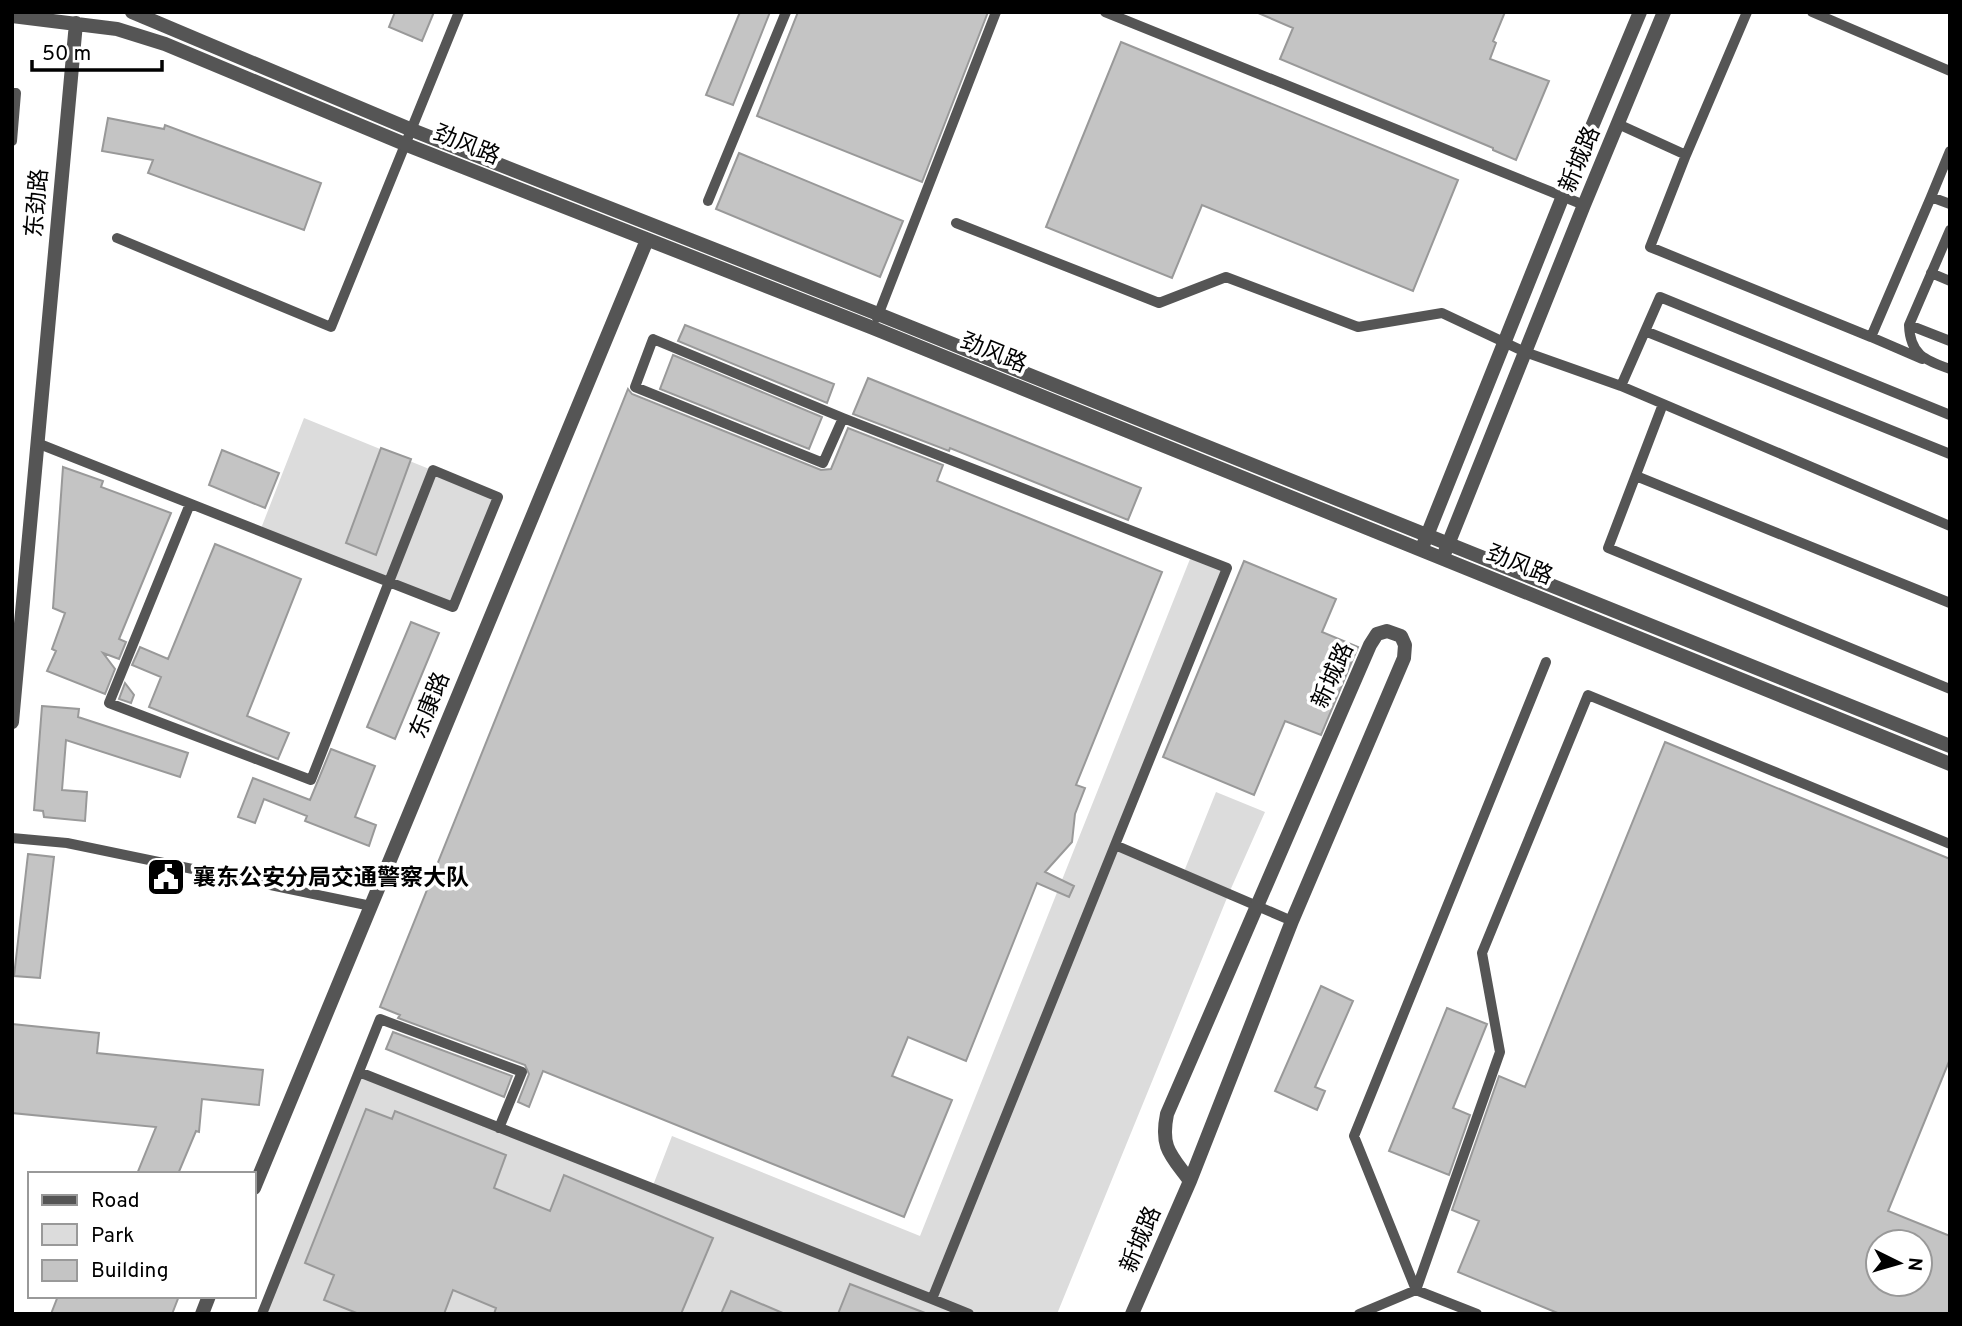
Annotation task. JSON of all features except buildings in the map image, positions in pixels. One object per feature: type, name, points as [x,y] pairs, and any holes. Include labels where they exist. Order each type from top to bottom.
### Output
[{"type":"street","name":"劲风路","points":[[132,12],[876,321],[1424,542],[1950,764]]},
{"type":"street","name":"新城路","points":[[1424,542],[1640,12]]},
{"type":"street","name":"新城路","points":[[1445,551],[1664,12]]},
{"type":"street","name":"劲风路","points":[[12,16],[117,29],[165,44],[407,145],[647,240],[876,321]]},
{"type":"street","name":"东劲路","points":[[12,722],[76,23]]},
{"type":"street","name":"东康路","points":[[256,1183],[647,240]]},
{"type":"street","name":"劲风路","points":[[1445,551],[1950,746]]},
{"type":"street","name":"新城路","points":[[1132,1314],[1189,1181],[1292,921],[1404,658],[1405,645],[1401,636],[1387,631],[1377,634],[1370,645],[1167,1114],[1164,1131],[1166,1148],[1189,1181]]},
{"type":"lane","points":[[117,238],[331,327],[459,12]]},
{"type":"lane","points":[[708,201],[786,12]]},
{"type":"lane","points":[[876,321],[996,12]]},
{"type":"lane","points":[[1105,12],[1584,205]]},
{"type":"lane","points":[[1747,12],[1650,247],[1950,369]]},
{"type":"lane","points":[[1812,12],[1950,71]]},
{"type":"lane","points":[[12,93],[16,93],[12,141]]},
{"type":"lane","points":[[1618,124],[1686,155]]},
{"type":"lane","points":[[1871,337],[1950,150]]},
{"type":"lane","points":[[1931,197],[1950,204]]},
{"type":"lane","points":[[956,223],[1159,303],[1226,277],[1358,327],[1442,313],[1525,352],[1621,386],[1950,526]]},
{"type":"lane","points":[[1922,359],[1909,339],[1909,325],[1950,230]]},
{"type":"lane","points":[[1931,273],[1950,281]]},
{"type":"lane","points":[[1621,386],[1660,297],[1950,415]]},
{"type":"lane","points":[[1909,325],[1950,341]]},
{"type":"lane","points":[[1645,331],[1950,454]]},
{"type":"lane","points":[[843,418],[823,463],[635,387],[653,339],[843,418],[1227,568],[932,1299]]},
{"type":"lane","points":[[1663,404],[1608,548],[1950,689]]},
{"type":"lane","points":[[37,443],[190,504],[389,582],[453,607],[498,497],[433,471],[389,582],[311,780],[109,703],[190,504]]},
{"type":"lane","points":[[1636,476],[1950,603]]},
{"type":"lane","points":[[1416,1290],[1354,1136],[1546,662]]},
{"type":"lane","points":[[1416,1290],[1500,1052],[1482,953],[1588,695],[1950,844]]},
{"type":"lane","points":[[12,838],[67,843],[371,906]]},
{"type":"lane","points":[[1115,845],[1292,921]]},
{"type":"lane","points":[[262,1314],[380,1019],[522,1072],[499,1128]]},
{"type":"lane","points":[[359,1072],[969,1314]]},
{"type":"lane","points":[[1359,1314],[1416,1290],[1477,1314]]},
{"type":"green space","points":[[304,418],[498,497],[453,607],[260,531]]},
{"type":"green space","points":[[1192,554],[1227,568],[1116,845],[1183,874],[1216,792],[1265,812],[1229,893],[1057,1314],[262,1314],[359,1072],[652,1188],[672,1136],[920,1236]]},
{"type":"place","name":"襄东公安分局交通警察大队","points":[[166,877]]}]
